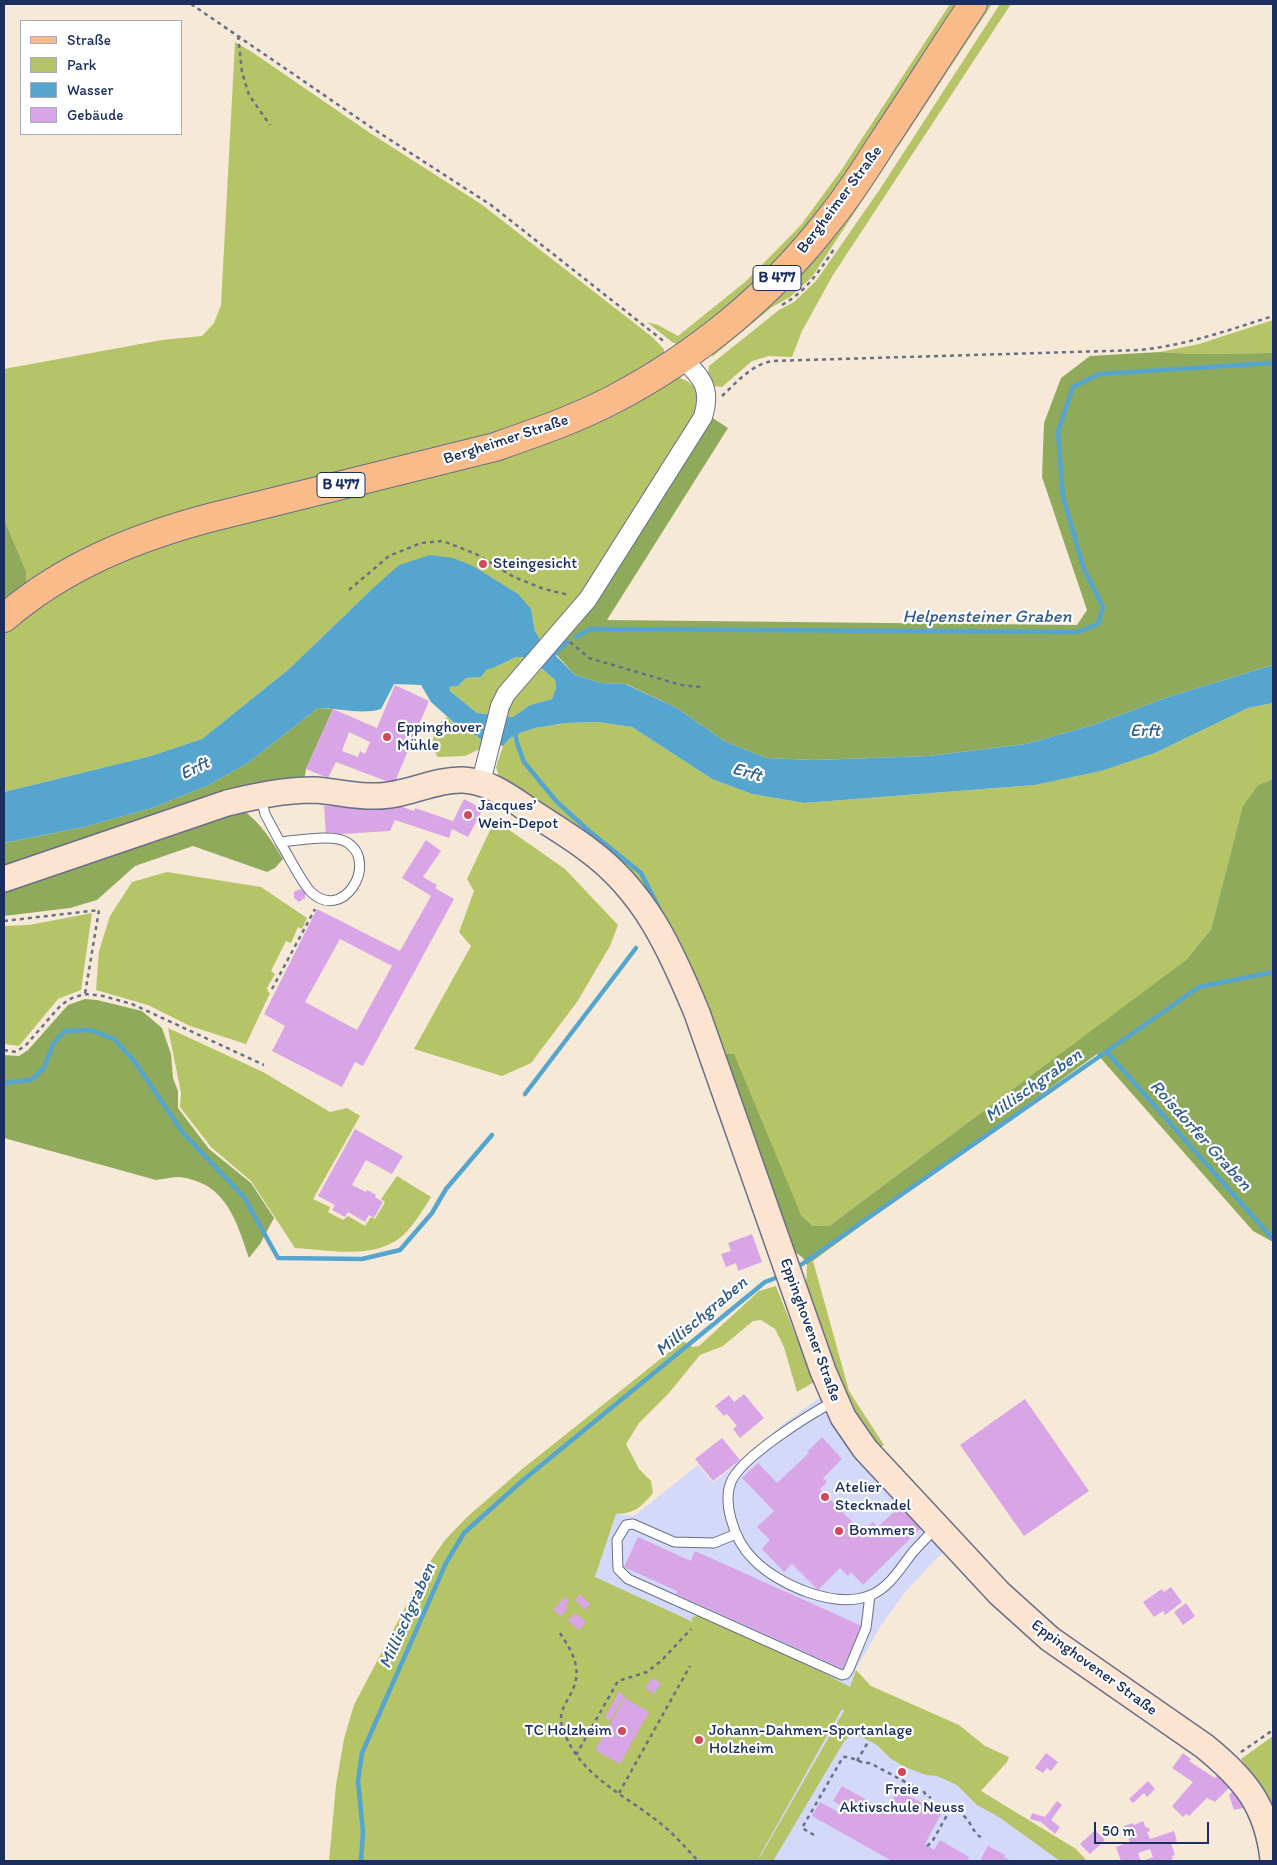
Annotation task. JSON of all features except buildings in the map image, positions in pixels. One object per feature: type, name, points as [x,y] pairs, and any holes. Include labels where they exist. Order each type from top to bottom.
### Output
[{"type":"main road","name":"Bergheimer Straße","points":[[4,618],[55,580],[94,558],[129,543],[209,518],[494,447],[540,432],[580,415],[630,390],[682,358],[720,330],[754,301],[793,263],[828,222],[856,183],[973,4]]},
{"type":"main road","points":[[4,879],[227,804],[260,795],[314,790],[378,796],[444,782],[462,780],[481,782]]},
{"type":"main road","name":"Eppinghovener Straße","points":[[481,782],[502,793],[588,849],[613,871],[655,922],[674,958],[697,1014],[822,1371],[835,1401],[851,1430],[865,1449],[999,1593],[1050,1639],[1204,1746],[1225,1763],[1252,1794],[1269,1822],[1273,1859]]},
{"type":"street","points":[[481,782],[500,706],[506,694],[588,599],[697,429],[707,405],[707,393],[704,383],[696,371],[682,358]]},
{"type":"lane","points":[[260,795],[264,814],[280,842],[310,891],[321,898],[334,901],[345,897],[358,878],[359,862],[356,851],[348,842],[334,838],[280,842]]},
{"type":"lane","points":[[835,1401],[794,1426],[749,1461],[734,1476],[728,1496],[730,1515],[736,1534],[746,1551],[759,1565],[790,1584],[814,1594],[836,1599],[855,1600],[870,1596],[884,1587],[937,1527]]},
{"type":"lane","points":[[736,1534],[714,1543],[674,1542],[633,1524],[626,1525],[618,1540],[618,1569],[628,1580],[842,1675],[846,1674],[866,1628],[870,1596]]},
{"type":"path","points":[[191,4],[375,130],[491,205],[581,275],[682,358]]},
{"type":"path","points":[[238,36],[242,72],[249,95],[270,125]]},
{"type":"path","points":[[707,405],[720,397],[754,367],[772,361],[1140,350],[1161,348],[1197,340],[1273,316]]},
{"type":"path","points":[[349,590],[389,556],[421,543],[443,541],[476,554],[514,577],[544,589],[588,599]]},
{"type":"path","points":[[561,632],[589,658],[681,685],[701,687]]},
{"type":"path","points":[[272,989],[321,898]]},
{"type":"path","points":[[4,921],[99,910],[85,994]]},
{"type":"path","points":[[4,1050],[16,1052],[26,1044],[61,1005],[85,994],[103,996],[132,1004],[264,1066]]},
{"type":"path","points":[[576,1755],[618,1681],[648,1672],[662,1660],[691,1628]]},
{"type":"path","points":[[560,1633],[570,1648],[576,1670],[574,1687],[561,1712],[560,1720],[576,1755],[593,1775],[672,1833],[698,1861]]},
{"type":"path","points":[[618,1793],[690,1666]]},
{"type":"path","points":[[1225,1763],[1273,1730]]},
{"type":"path","points":[[857,1761],[868,1742]]},
{"type":"path","points":[[814,1835],[802,1828],[843,1757],[848,1756],[861,1763],[870,1763],[924,1792],[931,1798]]},
{"type":"path","points":[[957,1811],[969,1819],[976,1834],[982,1838]]},
{"type":"path","points":[[927,1846],[932,1842],[947,1816]]},
{"type":"shaded area","points":[[825,1394],[944,1551],[905,1592],[880,1627],[856,1669],[851,1688],[680,1617],[595,1577],[616,1514],[634,1516],[698,1465],[713,1483],[787,1421]]},
{"type":"shaded area","name":"Freie Aktivschule Neuss","points":[[853,1689],[981,1791],[1076,1849],[1087,1861],[756,1861]]},
{"type":"green space","points":[[950,4],[961,4],[849,176],[786,257],[681,346],[672,342],[647,322],[658,325],[678,336],[745,282],[801,225],[842,169]]},
{"type":"green space","points":[[982,4],[992,4],[812,277],[790,297],[772,307],[712,357],[715,345]]},
{"type":"green space","points":[[1000,4],[1011,4],[833,275],[802,331],[792,357],[769,356],[752,361],[722,387],[714,386],[708,374],[709,366],[779,310],[794,302],[816,281],[880,189]]},
{"type":"green space","points":[[235,42],[370,133],[481,204],[651,336],[664,349],[664,359],[575,408],[27,588],[26,571],[4,519],[4,369],[162,340],[202,336],[214,323],[221,305]]},
{"type":"green space","points":[[1273,320],[1273,353],[1194,354],[1160,352],[1199,344]]},
{"type":"green space","points":[[1160,352],[1194,354],[1273,353],[1273,665],[1171,696],[1093,725],[1026,744],[929,756],[814,760],[766,758],[724,741],[677,708],[626,684],[601,683],[575,675],[552,650],[586,614],[711,417],[728,428],[607,620],[1077,625],[1087,610],[1042,477],[1044,423],[1061,378],[1090,356]]},
{"type":"green space","points":[[677,377],[684,379],[693,386],[698,399],[698,412],[589,585],[541,641],[535,631],[531,609],[371,590],[289,669],[202,739],[151,756],[4,792],[4,631],[99,566]]},
{"type":"green space","points":[[4,519],[26,571],[27,588],[4,606]]},
{"type":"green space","points":[[516,657],[528,657],[491,705],[488,714],[477,713],[450,691],[448,687],[458,686],[466,678],[481,677],[487,668],[491,669]]},
{"type":"green space","points":[[538,666],[555,680],[556,688],[552,699],[530,705],[513,717],[506,716],[513,697]]},
{"type":"green space","points":[[1273,703],[1273,779],[1258,785],[1243,807],[1211,929],[1187,959],[829,1226],[813,1226],[801,1215],[719,1054],[661,920],[500,780],[496,767],[503,746],[509,739],[520,733],[535,728],[566,723],[598,722],[632,727],[712,779],[752,794],[804,803],[1035,785],[1100,771],[1155,753],[1248,708]]},
{"type":"green space","points":[[318,708],[333,709],[306,769],[303,786],[4,873],[4,843],[84,827],[152,808],[207,786],[248,763]]},
{"type":"green space","points":[[447,717],[460,729],[477,736],[482,741],[480,749],[465,756],[438,757],[433,746],[434,735],[439,725]]},
{"type":"green space","points":[[1273,779],[1273,1242],[1253,1231],[1097,1054],[807,1265],[803,1258],[790,1248],[719,1054],[734,1054],[801,1215],[813,1226],[829,1226],[1187,959],[1211,929],[1243,806],[1258,785]]},
{"type":"green space","points":[[236,806],[251,816],[278,851],[283,859],[275,868],[267,872],[193,846],[135,866],[97,900],[70,908],[4,916],[4,886]]},
{"type":"green space","points":[[494,822],[505,827],[565,869],[618,925],[610,946],[577,1002],[531,1063],[502,1076],[414,1049],[471,946],[459,932],[474,891],[467,879]]},
{"type":"green space","points":[[167,872],[261,887],[307,918],[302,929],[298,927],[291,943],[286,941],[271,971],[275,974],[267,988],[270,993],[246,1044],[190,1026],[148,1005],[96,990],[99,951],[110,916],[132,882]]},
{"type":"green space","points":[[92,913],[81,990],[58,999],[19,1046],[4,1044],[4,926],[29,925]]},
{"type":"green space","points":[[85,999],[142,1011],[162,1028],[171,1054],[173,1078],[178,1091],[178,1108],[209,1149],[251,1183],[274,1218],[260,1244],[249,1258],[234,1217],[227,1206],[219,1195],[196,1181],[180,1177],[156,1180],[4,1138],[4,1055],[19,1056],[28,1050],[68,1005]]},
{"type":"green space","points":[[168,1028],[263,1072],[330,1112],[347,1108],[360,1116],[313,1199],[330,1207],[328,1212],[343,1220],[348,1216],[365,1226],[371,1217],[375,1219],[385,1202],[381,1199],[397,1176],[431,1197],[409,1229],[398,1239],[385,1246],[371,1250],[340,1252],[295,1248],[251,1181],[211,1147],[180,1107],[181,1093]]},
{"type":"green space","points":[[813,1261],[849,1391],[884,1445],[877,1449],[841,1396],[806,1289],[807,1265]]},
{"type":"green space","points":[[776,1286],[814,1382],[797,1392],[784,1347],[775,1329],[761,1320],[753,1321],[723,1346],[700,1355],[669,1393],[639,1423],[626,1444],[639,1469],[651,1481],[653,1493],[633,1511],[616,1514],[595,1577],[693,1622],[691,1618],[699,1615],[850,1687],[856,1670],[871,1686],[959,1725],[985,1746],[1009,1757],[1007,1762],[981,1791],[1076,1849],[1087,1861],[1060,1861],[999,1817],[977,1805],[957,1785],[937,1776],[926,1775],[905,1767],[890,1758],[877,1745],[856,1734],[845,1740],[773,1861],[329,1861],[336,1785],[344,1739],[354,1705],[427,1566],[445,1540],[467,1517],[521,1470],[683,1341],[693,1347],[699,1346],[759,1291]],"holes":[[[842,1709],[844,1711],[760,1857],[759,1857]]]},
{"type":"green space","points":[[1273,1736],[1273,1815],[1260,1785],[1241,1759]]},
{"type":"water","name":"Erft","points":[[430,555],[453,558],[473,566],[518,594],[531,609],[535,631],[541,641],[575,675],[601,683],[625,684],[677,708],[724,741],[766,758],[814,760],[929,756],[1026,744],[1093,725],[1171,696],[1273,665],[1273,703],[1248,708],[1155,753],[1101,771],[1035,785],[804,803],[752,794],[712,779],[632,727],[598,722],[566,723],[535,728],[520,733],[509,739],[503,746],[482,741],[477,736],[461,729],[431,702],[421,685],[394,684],[381,709],[358,711],[318,708],[248,763],[207,786],[152,808],[84,827],[4,843],[4,792],[151,756],[202,739],[289,669],[399,565]],"holes":[[[516,657],[528,657],[555,680],[556,688],[552,699],[530,705],[513,717],[477,713],[450,691],[449,687],[458,686],[466,678],[481,677],[487,669],[491,669]]]},
{"type":"waterway","name":"Helpensteiner Graben","points":[[576,637],[590,629],[1078,632],[1098,624],[1103,607],[1084,569],[1063,497],[1058,432],[1073,387],[1099,374],[1273,363]]},
{"type":"waterway","name":"Helpensteiner Graben","points":[[552,656],[567,642]]},
{"type":"waterway","points":[[515,730],[517,743],[524,762],[557,802],[641,873],[662,914]]},
{"type":"waterway","points":[[525,1094],[636,948]]},
{"type":"waterway","name":"Millischgraben","points":[[795,1269],[1199,987],[1273,972]]},
{"type":"waterway","points":[[4,1083],[31,1080],[44,1068],[53,1044],[65,1031],[91,1030],[114,1039],[135,1062],[183,1133],[244,1197],[278,1258],[362,1259],[400,1250],[432,1213],[446,1189],[492,1135]]},
{"type":"waterway","name":"Roisdorfer Graben","points":[[1107,1052],[1273,1239]]},
{"type":"waterway","name":"Millischgraben","points":[[361,1861],[363,1832],[358,1781],[362,1753],[446,1563],[464,1533],[522,1481],[765,1282],[781,1276]]},
{"type":"place","name":"Steingesicht","points":[[483,564]]},
{"type":"place","name":"Eppinghover Mühle","points":[[387,737]]},
{"type":"place","name":"Jacques’ Wein-Depot","points":[[468,815]]},
{"type":"place","name":"Atelier Stecknadel","points":[[825,1497]]},
{"type":"place","name":"Bommers","points":[[839,1531]]},
{"type":"place","name":"TC Holzheim","points":[[622,1731]]},
{"type":"place","name":"Johann-Dahmen-Sportanlage Holzheim","points":[[699,1740]]},
{"type":"place","name":"Freie Aktivschule Neuss","points":[[902,1772]]}]
